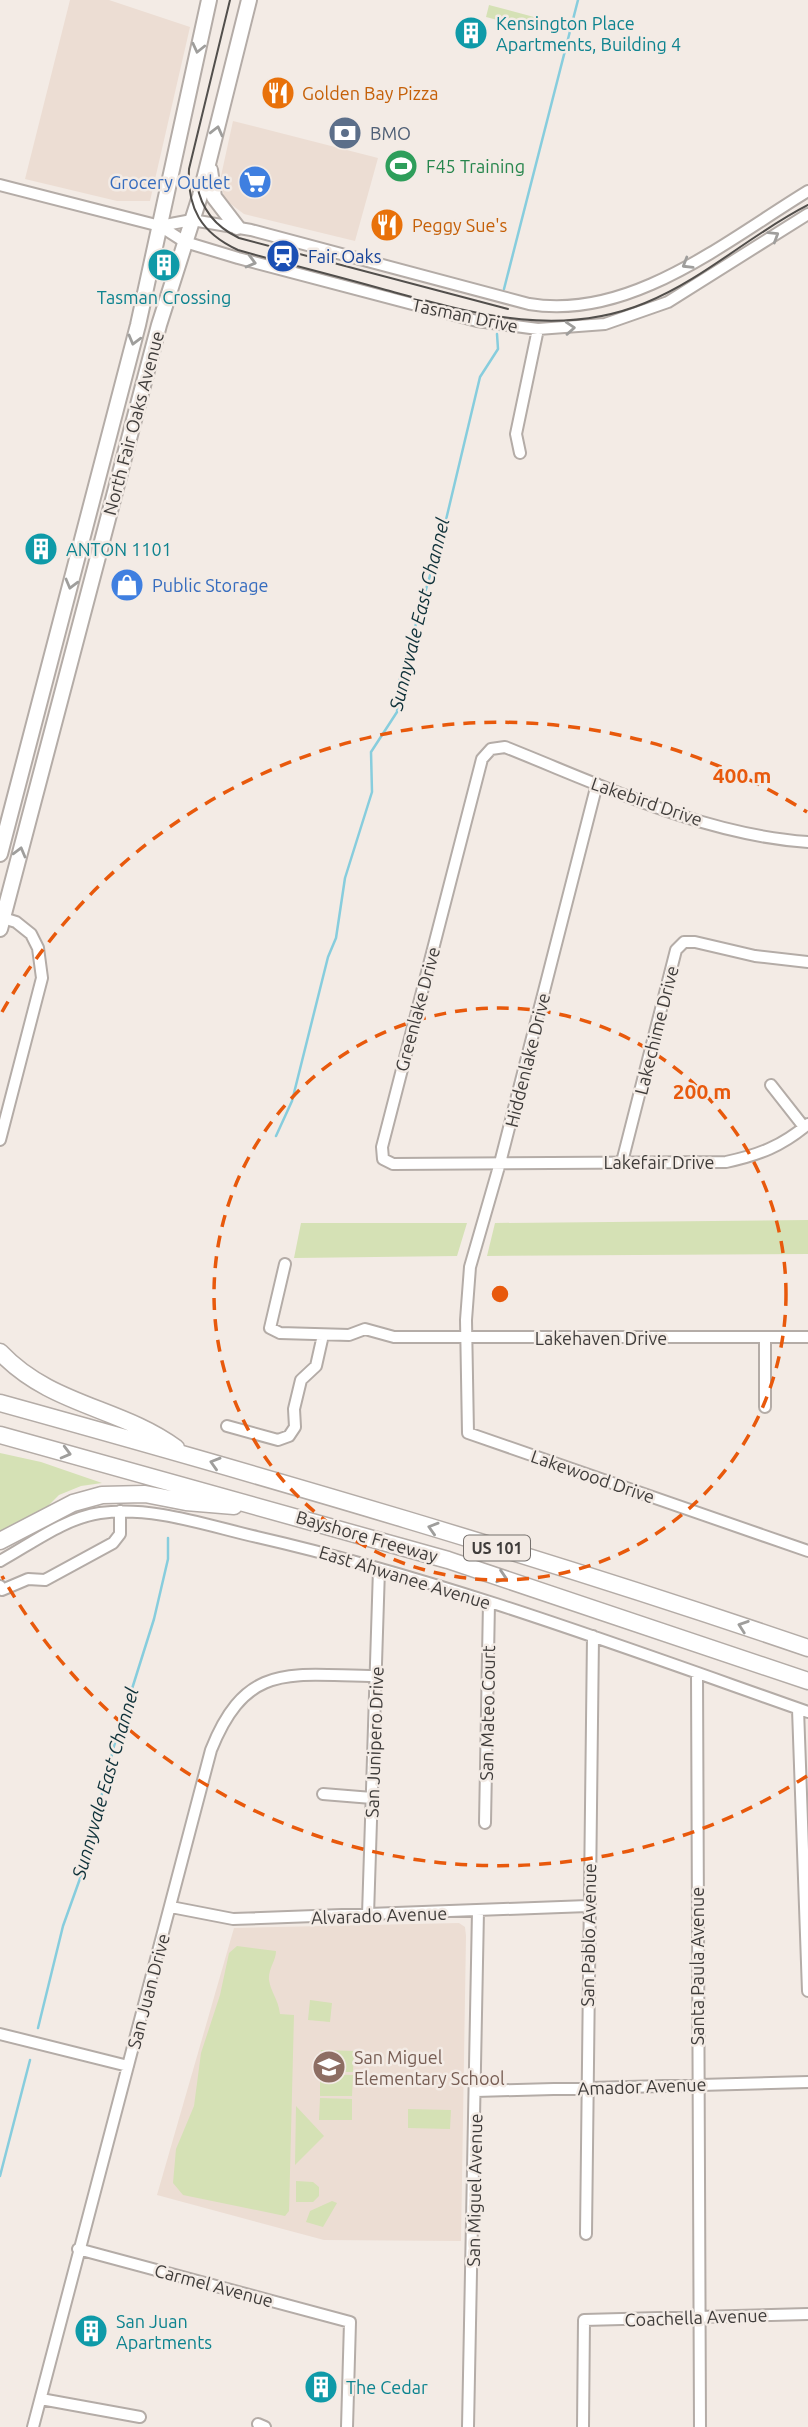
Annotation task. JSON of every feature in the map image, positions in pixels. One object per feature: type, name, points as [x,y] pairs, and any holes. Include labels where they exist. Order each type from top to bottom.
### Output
[{"type":"highway","points":[[0,1352],[15,1368],[47,1390],[152,1431],[184,1454]]},
{"type":"highway","name":"Bayshore Freeway","points":[[0,1403],[184,1454],[635,1589],[808,1648]]},
{"type":"highway","name":"Bayshore Freeway","points":[[0,1435],[272,1509],[531,1586],[808,1681]]},
{"type":"highway","points":[[0,1541],[73,1503],[102,1495],[145,1494],[186,1503],[272,1509]]},
{"type":"main road","name":"North Fair Oaks Avenue","points":[[0,854],[96,490],[160,226],[209,0]]},
{"type":"main road","name":"North Fair Oaks Avenue","points":[[1,922],[159,325],[211,155],[248,0]]},
{"type":"main road","points":[[211,155],[214,197],[237,227]]},
{"type":"street","points":[[0,185],[160,226]]},
{"type":"street","name":"Tasman Drive","points":[[160,226],[192,220],[237,227],[341,252],[529,304],[563,307],[611,300],[649,285],[808,191]]},
{"type":"street","name":"Tasman Drive","points":[[160,226],[186,242],[477,321],[538,329],[605,324],[668,302],[808,214]]},
{"type":"street","points":[[520,453],[516,434],[538,329]]},
{"type":"street","name":"Lakebird Drive","points":[[491,749],[505,747],[597,784],[742,833],[808,842]]},
{"type":"street","name":"Greenlake Drive","points":[[491,749],[482,759],[382,1147],[383,1159],[393,1164],[500,1163]]},
{"type":"street","name":"Hiddenlake Drive","points":[[466,1337],[470,1267],[500,1163],[597,784]]},
{"type":"street","points":[[0,1140],[42,978],[38,948],[31,934],[23,926],[1,922]]},
{"type":"street","name":"Lakechime Drive","points":[[622,1162],[676,950],[684,942],[695,942],[754,956],[808,962]]},
{"type":"street","points":[[771,1085],[806,1126]]},
{"type":"street","name":"Lakefair Drive","points":[[500,1163],[726,1162],[769,1151],[788,1141],[806,1126]]},
{"type":"street","points":[[227,1426],[278,1440],[289,1436],[295,1427],[294,1409],[301,1380],[316,1366],[323,1335],[280,1334],[270,1328],[285,1264]]},
{"type":"street","name":"Lakehaven Drive","points":[[323,1335],[349,1335],[365,1329],[394,1337],[808,1337]]},
{"type":"street","name":"Lakewood Drive","points":[[466,1337],[468,1433],[808,1551]]},
{"type":"street","points":[[765,1339],[765,1407]]},
{"type":"street","points":[[0,1586],[2,1591],[28,1579],[45,1580],[113,1544],[120,1534],[120,1511]]},
{"type":"street","name":"East Ahwanee Avenue","points":[[0,1561],[78,1518],[120,1511],[154,1512],[379,1569],[489,1602],[803,1711]]},
{"type":"street","name":"San Junipero Drive","points":[[369,1915],[379,1569]]},
{"type":"street","name":"San Mateo Court","points":[[485,1823],[489,1602]]},
{"type":"street","name":"San Pablo Avenue","points":[[586,2234],[593,1636]]},
{"type":"street","name":"Santa Paula Avenue","points":[[697,1673],[700,2427]]},
{"type":"street","name":"San Juan Drive","points":[[33,2427],[211,1750],[224,1717],[243,1695],[260,1683],[286,1675],[376,1676]]},
{"type":"street","points":[[803,1711],[808,1991]]},
{"type":"street","points":[[323,1794],[372,1798]]},
{"type":"street","name":"Alvarado Avenue","points":[[171,1907],[233,1919],[588,1906]]},
{"type":"street","name":"San Miguel Avenue","points":[[468,2427],[477,2091],[478,1911]]},
{"type":"street","points":[[0,2034],[128,2066]]},
{"type":"street","name":"Amador Avenue","points":[[477,2091],[808,2082]]},
{"type":"street","name":"Carmel Avenue","points":[[78,2249],[350,2322],[347,2427]]},
{"type":"street","name":"Coachella Avenue","points":[[583,2427],[584,2320],[808,2314]]},
{"type":"street","points":[[41,2399],[140,2417]]},
{"type":"shaded area","points":[[70,0],[109,0],[190,27],[150,201],[117,201],[25,179]]},
{"type":"shaded area","points":[[233,121],[378,158],[355,241],[244,214],[224,199],[221,176]]},
{"type":"shaded area","name":"San Miguel Elementary School","points":[[459,1923],[465,1927],[466,1936],[461,2241],[324,2240],[157,2195],[234,1928]]},
{"type":"green space","points":[[489,5],[534,17],[532,29],[486,17]]},
{"type":"green space","points":[[808,1220],[808,1254],[487,1256],[495,1223]]},
{"type":"green space","points":[[301,1223],[467,1223],[457,1256],[294,1258]]},
{"type":"green space","points":[[0,1453],[41,1462],[102,1483],[81,1486],[59,1495],[43,1511],[0,1533]]},
{"type":"green space","points":[[237,1946],[276,1951],[270,1972],[270,1985],[280,2014],[294,2015],[289,2211],[285,2216],[183,2195],[173,2183],[176,2149],[194,2106],[201,2053],[220,1995],[229,1953]]},
{"type":"green space","points":[[310,2000],[332,2003],[330,2022],[308,2020]]},
{"type":"green space","points":[[321,2050],[354,2051],[353,2072],[320,2072]]},
{"type":"green space","points":[[320,2074],[353,2075],[352,2096],[320,2096]]},
{"type":"green space","points":[[320,2098],[352,2099],[352,2120],[319,2120]]},
{"type":"green space","points":[[296,2106],[324,2136],[295,2165]]},
{"type":"green space","points":[[408,2109],[451,2110],[450,2129],[408,2128]]},
{"type":"green space","points":[[296,2181],[313,2182],[319,2187],[319,2196],[313,2202],[296,2202]]},
{"type":"green space","points":[[332,2201],[337,2203],[323,2227],[306,2222],[310,2211]]},
{"type":"waterway","name":"Sunnyvale East Channel","points":[[504,289],[578,0]]},
{"type":"waterway","name":"Sunnyvale East Channel","points":[[276,1136],[292,1101],[328,957],[336,938],[345,878],[372,792],[371,752],[397,712],[399,682],[445,524],[480,377],[498,349],[497,334]]},
{"type":"waterway","name":"Sunnyvale East Channel","points":[[38,2028],[63,1926],[82,1873],[114,1746],[154,1619],[168,1559],[168,1538]]},
{"type":"waterway","name":"Sunnyvale East Channel","points":[[0,2176],[30,2060]]},
{"type":"tram line","points":[[230,0],[189,169],[189,183],[199,218],[214,236],[238,250],[483,314],[547,321],[580,319],[612,314],[667,293],[808,205]]},
{"type":"tram line","points":[[197,184],[202,201],[211,216],[239,238],[508,309]]},
{"type":"place","name":"Kensington Place Apartments, Building 4","points":[[471,33]]},
{"type":"place","name":"Golden Bay Pizza","points":[[278,93]]},
{"type":"place","name":"BMO","points":[[345,133]]},
{"type":"place","name":"F45 Training","points":[[401,166]]},
{"type":"place","name":"Grocery Outlet","points":[[255,182]]},
{"type":"place","name":"Peggy Sue's","points":[[387,225]]},
{"type":"place","name":"Fair Oaks","points":[[283,256]]},
{"type":"place","name":"Tasman Crossing","points":[[164,265]]},
{"type":"place","name":"ANTON 1101","points":[[41,549]]},
{"type":"place","name":"Public Storage","points":[[127,585]]},
{"type":"place","name":"San Miguel Elementary School","points":[[329,2067]]},
{"type":"place","name":"San Juan Apartments","points":[[91,2331]]},
{"type":"place","name":"The Cedar","points":[[321,2387]]}]
